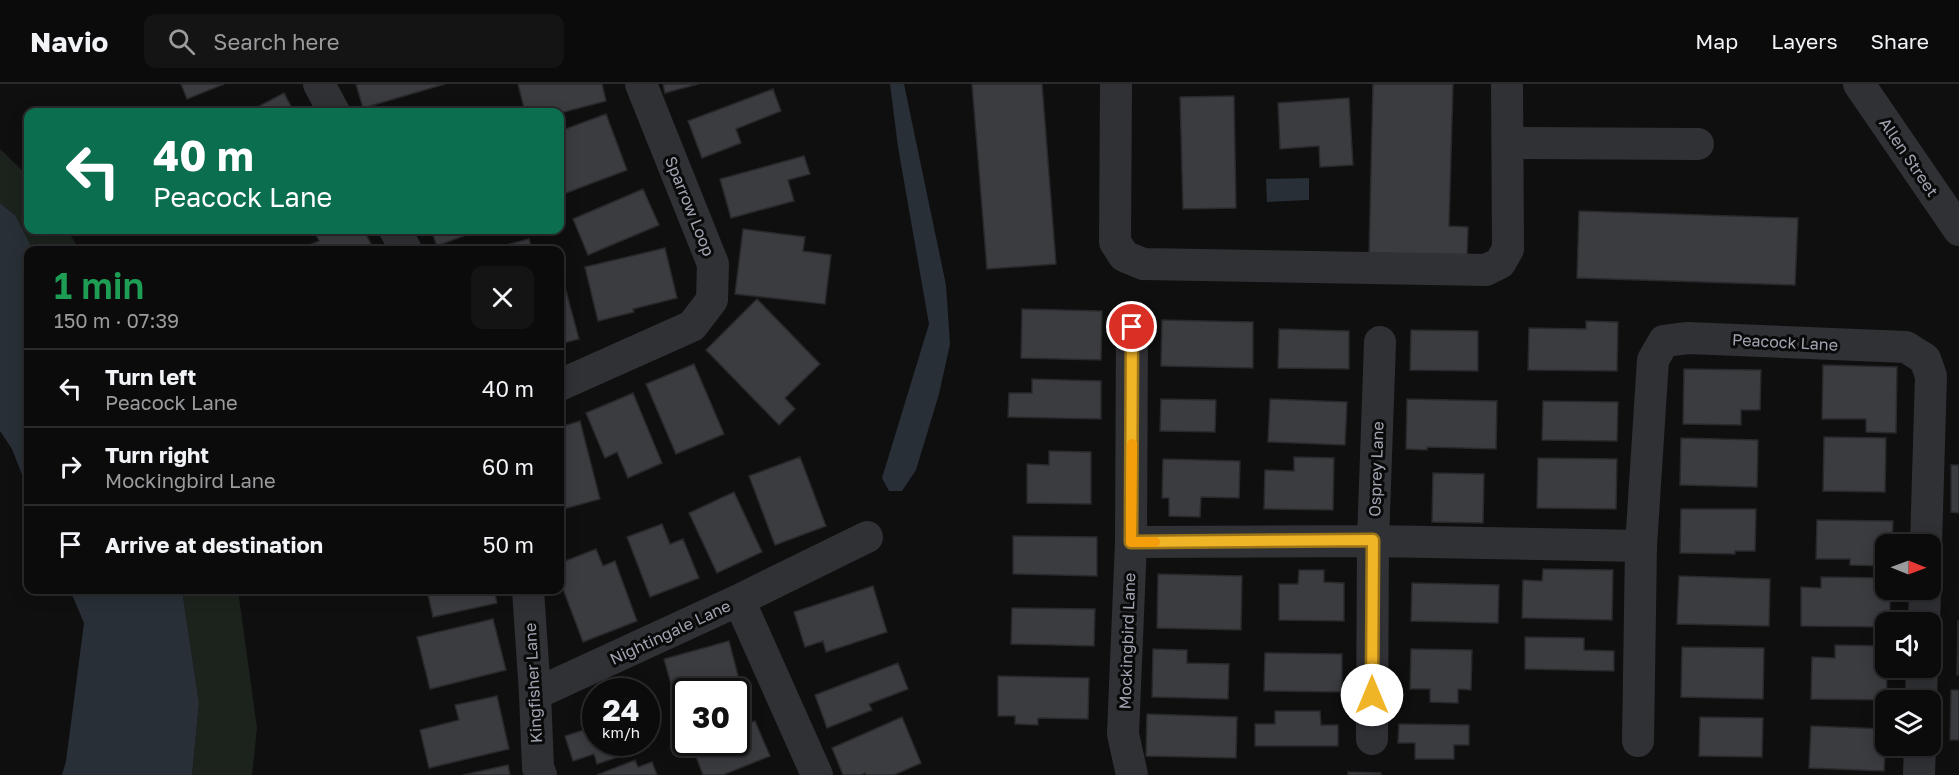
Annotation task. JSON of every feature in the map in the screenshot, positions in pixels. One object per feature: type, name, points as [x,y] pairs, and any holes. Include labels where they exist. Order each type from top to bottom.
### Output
[{"type":"street","points":[[318,84],[331,108]]},
{"type":"street","name":"Sparrow Loop","points":[[564,383],[692,326],[712,300],[713,264],[641,84]]},
{"type":"street","points":[[1116,84],[1115,242],[1124,256],[1143,264],[1486,270],[1500,263],[1508,249],[1507,84]]},
{"type":"street","name":"Allen Street","points":[[1859,84],[1959,230]]},
{"type":"street","points":[[1508,143],[1698,144]]},
{"type":"street","name":"Mockingbird Lane","points":[[1132,327],[1131,542],[1123,734],[1132,775]]},
{"type":"street","name":"Peacock Lane","points":[[1638,741],[1641,546],[1653,360],[1664,340],[1688,338],[1906,348],[1925,359],[1931,376],[1926,534]]},
{"type":"street","name":"Osprey Lane","points":[[1372,740],[1373,540],[1380,342]]},
{"type":"street","name":"Nightingale Lane","points":[[535,694],[739,600],[867,537]]},
{"type":"street","points":[[1131,542],[1373,540],[1641,546]]},
{"type":"street","name":"Kingfisher Lane","points":[[528,594],[538,768],[541,775]]},
{"type":"street","name":"Nightingale Lane","points":[[739,600],[817,775]]},
{"type":"street","points":[[1919,775],[1920,756]]},
{"type":"shaded area","points":[[890,84],[904,84],[946,285],[950,344],[939,394],[916,470],[902,491],[889,491],[882,478],[929,324],[898,147]]},
{"type":"shaded area","points":[[0,149],[24,172],[24,232],[16,216],[0,203]]},
{"type":"shaded area","points":[[1309,178],[1309,200],[1267,202],[1266,179]]},
{"type":"shaded area","points":[[0,203],[16,216],[31,246],[24,246],[24,480],[12,449],[0,431]]},
{"type":"shaded area","points":[[25,234],[70,234],[77,246],[31,246]]},
{"type":"shaded area","points":[[72,594],[183,594],[199,703],[192,775],[62,775],[66,761],[84,623]]},
{"type":"shaded area","points":[[183,594],[239,594],[257,728],[252,775],[192,775],[199,703]]},
{"type":"building","points":[[181,84],[224,84],[187,99]]},
{"type":"building","points":[[356,84],[445,84],[363,108]]},
{"type":"building","points":[[518,84],[602,84],[606,101],[564,112],[564,108],[524,108]]},
{"type":"building","points":[[663,84],[698,84],[665,93]]},
{"type":"building","points":[[972,84],[1042,84],[1056,264],[987,269]]},
{"type":"building","points":[[1373,84],[1453,84],[1449,226],[1468,227],[1467,258],[1369,255]]},
{"type":"building","points":[[773,89],[781,111],[736,129],[741,143],[702,158],[688,121]]},
{"type":"building","points":[[284,93],[292,108],[256,108]]},
{"type":"building","points":[[1234,96],[1236,208],[1183,209],[1180,97]]},
{"type":"building","points":[[1349,98],[1353,165],[1320,167],[1319,146],[1280,149],[1278,103]]},
{"type":"building","points":[[606,114],[627,170],[566,193],[564,187],[564,130]]},
{"type":"building","points":[[804,156],[810,174],[788,180],[794,201],[731,218],[720,179]]},
{"type":"building","points":[[643,189],[659,225],[588,255],[573,219]]},
{"type":"building","points":[[1579,211],[1798,218],[1795,285],[1577,278]]},
{"type":"building","points":[[743,229],[805,237],[803,251],[831,255],[825,304],[735,294]]},
{"type":"building","points":[[316,234],[366,234],[372,246],[307,246],[319,241]]},
{"type":"building","points":[[432,234],[468,234],[437,246]]},
{"type":"building","points":[[529,239],[531,246],[502,246]]},
{"type":"building","points":[[665,248],[677,298],[598,321],[585,267]]},
{"type":"building","points":[[566,291],[579,339],[564,343],[564,292]]},
{"type":"building","points":[[757,299],[820,364],[785,398],[795,409],[779,425],[706,350]]},
{"type":"building","points":[[1022,309],[1102,311],[1101,360],[1021,358]]},
{"type":"building","points":[[1162,320],[1253,322],[1253,368],[1161,366]]},
{"type":"building","points":[[1586,321],[1618,322],[1617,371],[1528,370],[1529,328],[1586,329]]},
{"type":"building","points":[[1279,329],[1349,331],[1349,369],[1278,368]]},
{"type":"building","points":[[1411,330],[1478,331],[1478,371],[1410,370]]},
{"type":"building","points":[[694,364],[724,434],[676,454],[646,384]]},
{"type":"building","points":[[1823,365],[1897,367],[1896,433],[1866,432],[1866,419],[1822,419]]},
{"type":"building","points":[[1684,369],[1761,370],[1760,410],[1741,410],[1741,425],[1683,424]]},
{"type":"building","points":[[1032,379],[1101,381],[1101,419],[1008,417],[1009,393],[1032,393]]},
{"type":"building","points":[[633,393],[662,463],[628,478],[617,452],[605,458],[586,413]]},
{"type":"building","points":[[1161,399],[1216,400],[1215,432],[1160,431]]},
{"type":"building","points":[[1270,399],[1347,402],[1345,445],[1268,442]]},
{"type":"building","points":[[1407,399],[1497,401],[1496,449],[1427,447],[1427,450],[1406,449]]},
{"type":"building","points":[[1543,401],[1618,402],[1617,441],[1542,440]]},
{"type":"building","points":[[580,421],[600,499],[564,509],[564,426]]},
{"type":"building","points":[[1824,437],[1886,438],[1885,492],[1823,491]]},
{"type":"building","points":[[1681,438],[1758,440],[1757,487],[1680,485]]},
{"type":"building","points":[[1049,451],[1091,452],[1091,504],[1027,503],[1027,464],[1049,465]]},
{"type":"building","points":[[800,457],[826,526],[775,545],[749,476]]},
{"type":"building","points":[[1294,457],[1334,458],[1333,510],[1264,509],[1265,470],[1294,471]]},
{"type":"building","points":[[1538,458],[1617,459],[1616,509],[1537,508]]},
{"type":"building","points":[[1163,459],[1240,461],[1239,498],[1201,497],[1200,517],[1169,516],[1169,498],[1162,498]]},
{"type":"building","points":[[1951,465],[1959,465],[1959,513],[1951,512]]},
{"type":"building","points":[[1433,473],[1484,474],[1483,523],[1432,522]]},
{"type":"building","points":[[734,492],[762,552],[717,573],[689,513]]},
{"type":"building","points":[[1681,509],[1756,509],[1755,551],[1735,551],[1735,554],[1680,553]]},
{"type":"building","points":[[1817,520],[1893,521],[1892,534],[1875,534],[1875,566],[1850,565],[1850,559],[1816,559]]},
{"type":"building","points":[[662,524],[670,544],[683,539],[699,578],[650,597],[627,537]]},
{"type":"building","points":[[1013,536],[1097,537],[1097,576],[1013,574]]},
{"type":"building","points":[[596,549],[603,566],[615,561],[637,621],[583,642],[564,592],[564,561]]},
{"type":"building","points":[[1543,569],[1613,570],[1612,620],[1522,618],[1523,580],[1542,581]]},
{"type":"building","points":[[1299,570],[1324,570],[1324,582],[1344,583],[1344,621],[1279,620],[1279,584],[1298,584]]},
{"type":"building","points":[[1158,574],[1242,576],[1241,630],[1157,628]]},
{"type":"building","points":[[1679,576],[1770,579],[1769,626],[1677,624]]},
{"type":"building","points":[[1821,577],[1875,578],[1875,600],[1890,600],[1890,612],[1875,612],[1875,627],[1801,626],[1801,587],[1821,588]]},
{"type":"building","points":[[1412,583],[1499,585],[1498,623],[1411,621]]},
{"type":"building","points":[[873,586],[887,632],[826,652],[823,641],[805,647],[794,612]]},
{"type":"building","points":[[428,594],[495,594],[497,603],[433,617]]},
{"type":"building","points":[[1012,608],[1095,609],[1094,646],[1011,644]]},
{"type":"building","points":[[493,619],[506,670],[430,689],[417,637]]},
{"type":"building","points":[[1958,621],[1959,675],[1957,675]]},
{"type":"building","points":[[1525,637],[1584,638],[1584,650],[1614,651],[1614,671],[1525,669]]},
{"type":"building","points":[[729,641],[739,678],[672,678],[672,688],[664,659]]},
{"type":"building","points":[[1835,645],[1875,646],[1875,678],[1887,678],[1887,690],[1875,690],[1875,700],[1811,699],[1812,657],[1835,658]]},
{"type":"building","points":[[1682,647],[1764,648],[1763,699],[1681,697]]},
{"type":"building","points":[[1153,649],[1187,650],[1187,663],[1229,664],[1228,699],[1152,697]]},
{"type":"building","points":[[1411,649],[1472,650],[1471,690],[1458,689],[1458,703],[1430,702],[1430,689],[1410,689]]},
{"type":"building","points":[[1265,653],[1342,654],[1342,692],[1264,691]]},
{"type":"building","points":[[898,663],[908,689],[869,704],[872,710],[827,728],[815,695]]},
{"type":"building","points":[[998,676],[1089,678],[1088,719],[1038,718],[1038,725],[1015,724],[1015,716],[998,716]]},
{"type":"building","points":[[1951,690],[1959,690],[1959,740],[1950,740]]},
{"type":"building","points":[[497,696],[509,749],[429,768],[420,730],[459,720],[455,705]]},
{"type":"building","points":[[1275,711],[1320,711],[1321,725],[1338,725],[1338,746],[1255,746],[1255,724],[1275,724]]},
{"type":"building","points":[[1147,714],[1237,717],[1236,758],[1146,756]]},
{"type":"building","points":[[902,717],[921,763],[894,775],[866,775],[865,773],[843,775],[832,748]]},
{"type":"building","points":[[1700,717],[1763,718],[1762,757],[1699,756]]},
{"type":"building","points":[[755,721],[770,756],[723,775],[703,775],[696,756],[750,756],[750,723]]},
{"type":"building","points":[[1399,724],[1469,725],[1469,745],[1454,745],[1454,759],[1415,759],[1415,743],[1398,743]]},
{"type":"building","points":[[1811,726],[1875,729],[1875,756],[1885,756],[1884,771],[1809,768]]},
{"type":"building","points":[[582,731],[582,756],[588,756],[573,761],[565,736]]},
{"type":"building","points":[[595,756],[621,756],[597,764]]},
{"type":"building","points":[[635,760],[638,767],[652,762],[657,775],[597,775]]},
{"type":"building","points":[[508,765],[510,775],[463,775]]},
{"type":"building","points":[[1348,772],[1381,773],[1381,775],[1348,775]]},
{"type":"slow traffic","points":[[1132,444],[1131,542],[1155,542]]},
{"type":"route","points":[[1132,327],[1131,542],[1373,540],[1372,695]]}]
